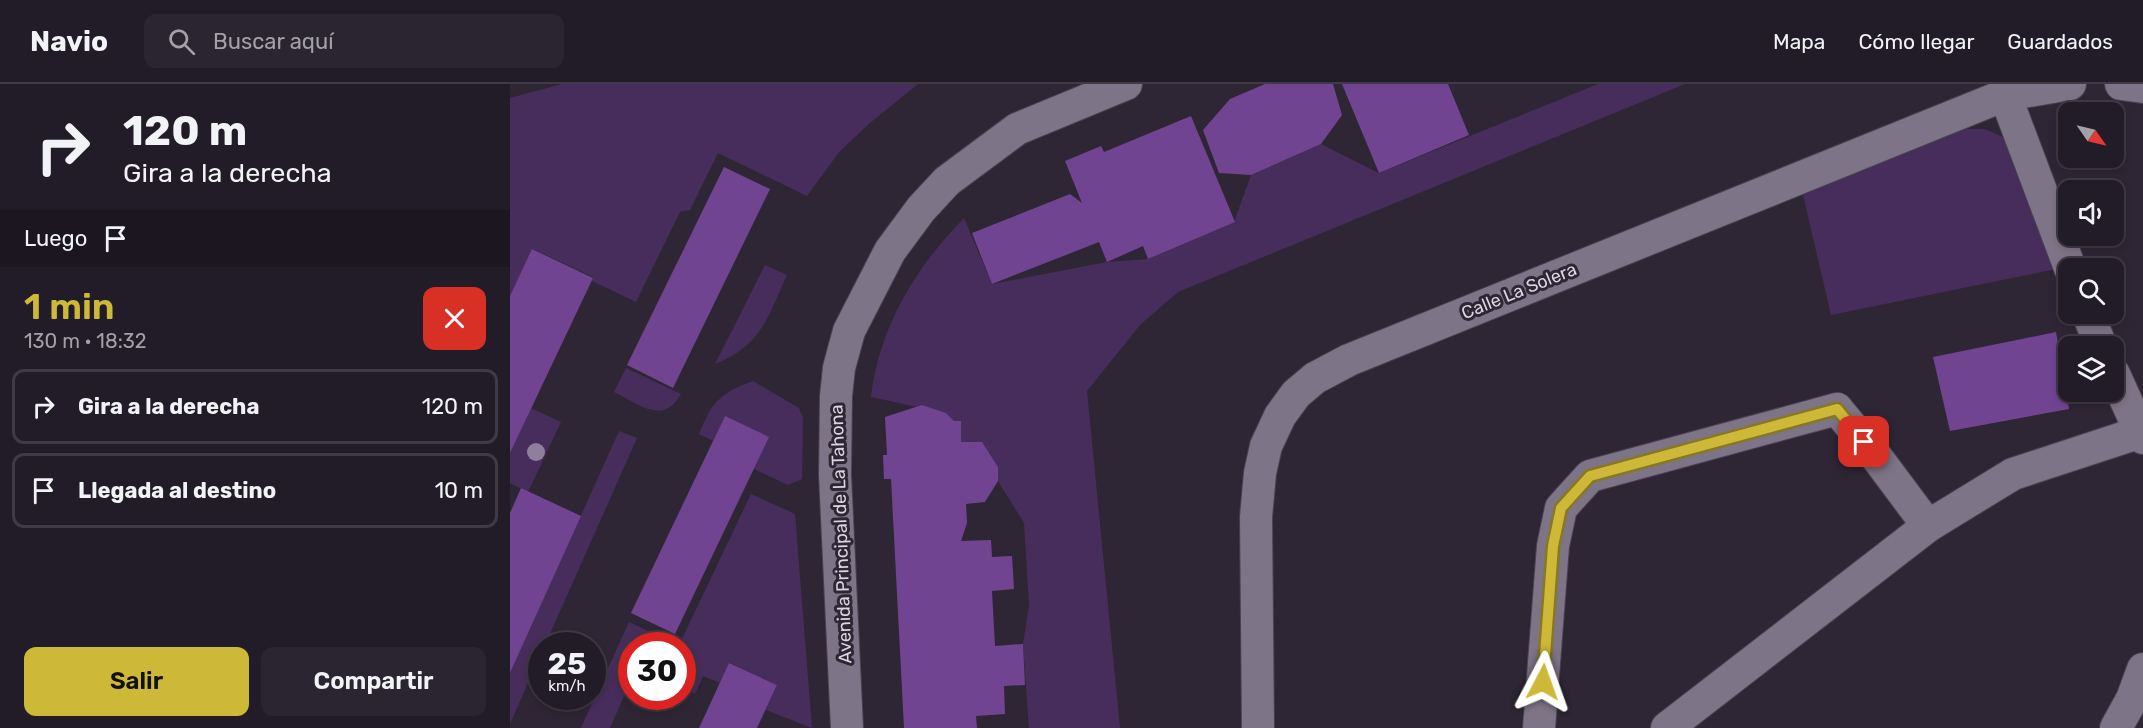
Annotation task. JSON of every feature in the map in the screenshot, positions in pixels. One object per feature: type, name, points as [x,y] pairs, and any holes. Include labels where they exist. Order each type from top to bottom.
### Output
[{"type":"street","name":"Avenida Principal de La Tahona","points":[[847,728],[835,430],[839,368],[849,331],[890,251],[921,209],[947,181],[1017,129],[1126,84]]},
{"type":"street","name":"Calle La Solera","points":[[1258,728],[1256,518],[1260,473],[1266,446],[1280,416],[1296,394],[1316,378],[1349,360],[2018,90],[2070,84]]},
{"type":"street","points":[[2121,84],[2143,87]]},
{"type":"street","points":[[2018,90],[2067,258]]},
{"type":"street","points":[[1667,728],[1928,526],[2013,474],[2142,435],[2124,396]]},
{"type":"street","points":[[1539,728],[1555,537],[1561,508],[1590,476],[1837,409],[1928,526]]},
{"type":"street","points":[[2116,728],[2132,699],[2143,669]]},
{"type":"shaded area","points":[[562,84],[918,84],[840,151],[807,196],[718,153],[690,210],[680,212],[636,302],[592,281],[593,277],[533,249],[510,296],[510,98]]},
{"type":"shaded area","points":[[1598,84],[1685,84],[1178,292],[1140,325],[1087,391],[1120,728],[1029,728],[1023,644],[1029,606],[1024,523],[998,481],[998,467],[961,442],[961,421],[954,421],[946,413],[871,397],[875,371],[891,323],[916,278],[947,237],[964,218],[992,284],[1107,262],[1148,259],[1234,222],[1251,175],[1321,144],[1379,173]]},
{"type":"shaded area","points":[[1958,129],[1985,129],[2007,139],[2056,269],[1831,315],[1803,195],[1845,175]]},
{"type":"shaded area","points":[[765,265],[787,275],[768,317],[753,339],[743,348],[715,364]]},
{"type":"shaded area","points":[[626,368],[681,394],[674,404],[666,409],[658,411],[641,406],[614,392]]},
{"type":"shaded area","points":[[753,381],[799,408],[803,418],[802,479],[788,485],[754,469],[725,416],[713,441],[699,434],[708,414],[718,400],[732,390]]},
{"type":"shaded area","points":[[531,408],[561,422],[528,492],[510,483],[510,453]]},
{"type":"shaded area","points":[[619,431],[637,438],[551,632],[528,632]]},
{"type":"shaded area","points":[[751,494],[795,514],[812,728],[766,710],[777,685],[730,663],[720,683],[703,676],[696,692],[696,632],[685,632]]},
{"type":"shaded area","points":[[629,622],[651,632],[624,632]]},
{"type":"shaded area","points":[[528,633],[528,683],[510,724],[510,673]]},
{"type":"shaded area","points":[[618,646],[618,710],[610,728],[581,728],[589,710],[606,710],[606,673]]},
{"type":"building","points":[[1265,84],[1333,84],[1342,115],[1321,144],[1251,175],[1219,173],[1203,130],[1230,99]]},
{"type":"building","points":[[1342,84],[1448,84],[1469,135],[1379,173]]},
{"type":"building","points":[[1191,116],[1235,222],[1148,259],[1143,246],[1107,262],[1099,242],[992,284],[972,233],[1070,194],[1082,203],[1065,161],[1101,146],[1104,152]]},
{"type":"building","points":[[724,167],[770,189],[673,388],[627,365]]},
{"type":"building","points":[[532,249],[593,278],[510,453],[510,296]]},
{"type":"building","points":[[2056,332],[2058,402],[2068,402],[2069,409],[1950,431],[1933,357]]},
{"type":"building","points":[[922,405],[946,413],[954,421],[961,421],[961,442],[982,442],[998,467],[998,481],[985,502],[966,504],[967,523],[961,541],[991,540],[992,557],[1012,556],[1014,589],[992,591],[995,646],[1023,644],[1025,685],[1004,686],[1005,714],[976,716],[977,728],[904,728],[891,479],[884,479],[883,455],[887,455],[885,417]]},
{"type":"building","points":[[725,416],[769,437],[676,632],[671,632],[631,613]]},
{"type":"building","points":[[521,488],[581,516],[510,673],[510,513]]},
{"type":"building","points":[[729,663],[777,685],[757,728],[699,728]]},
{"type":"route","points":[[1543,682],[1553,546],[1561,508],[1590,476],[1837,409],[1864,442]]}]
